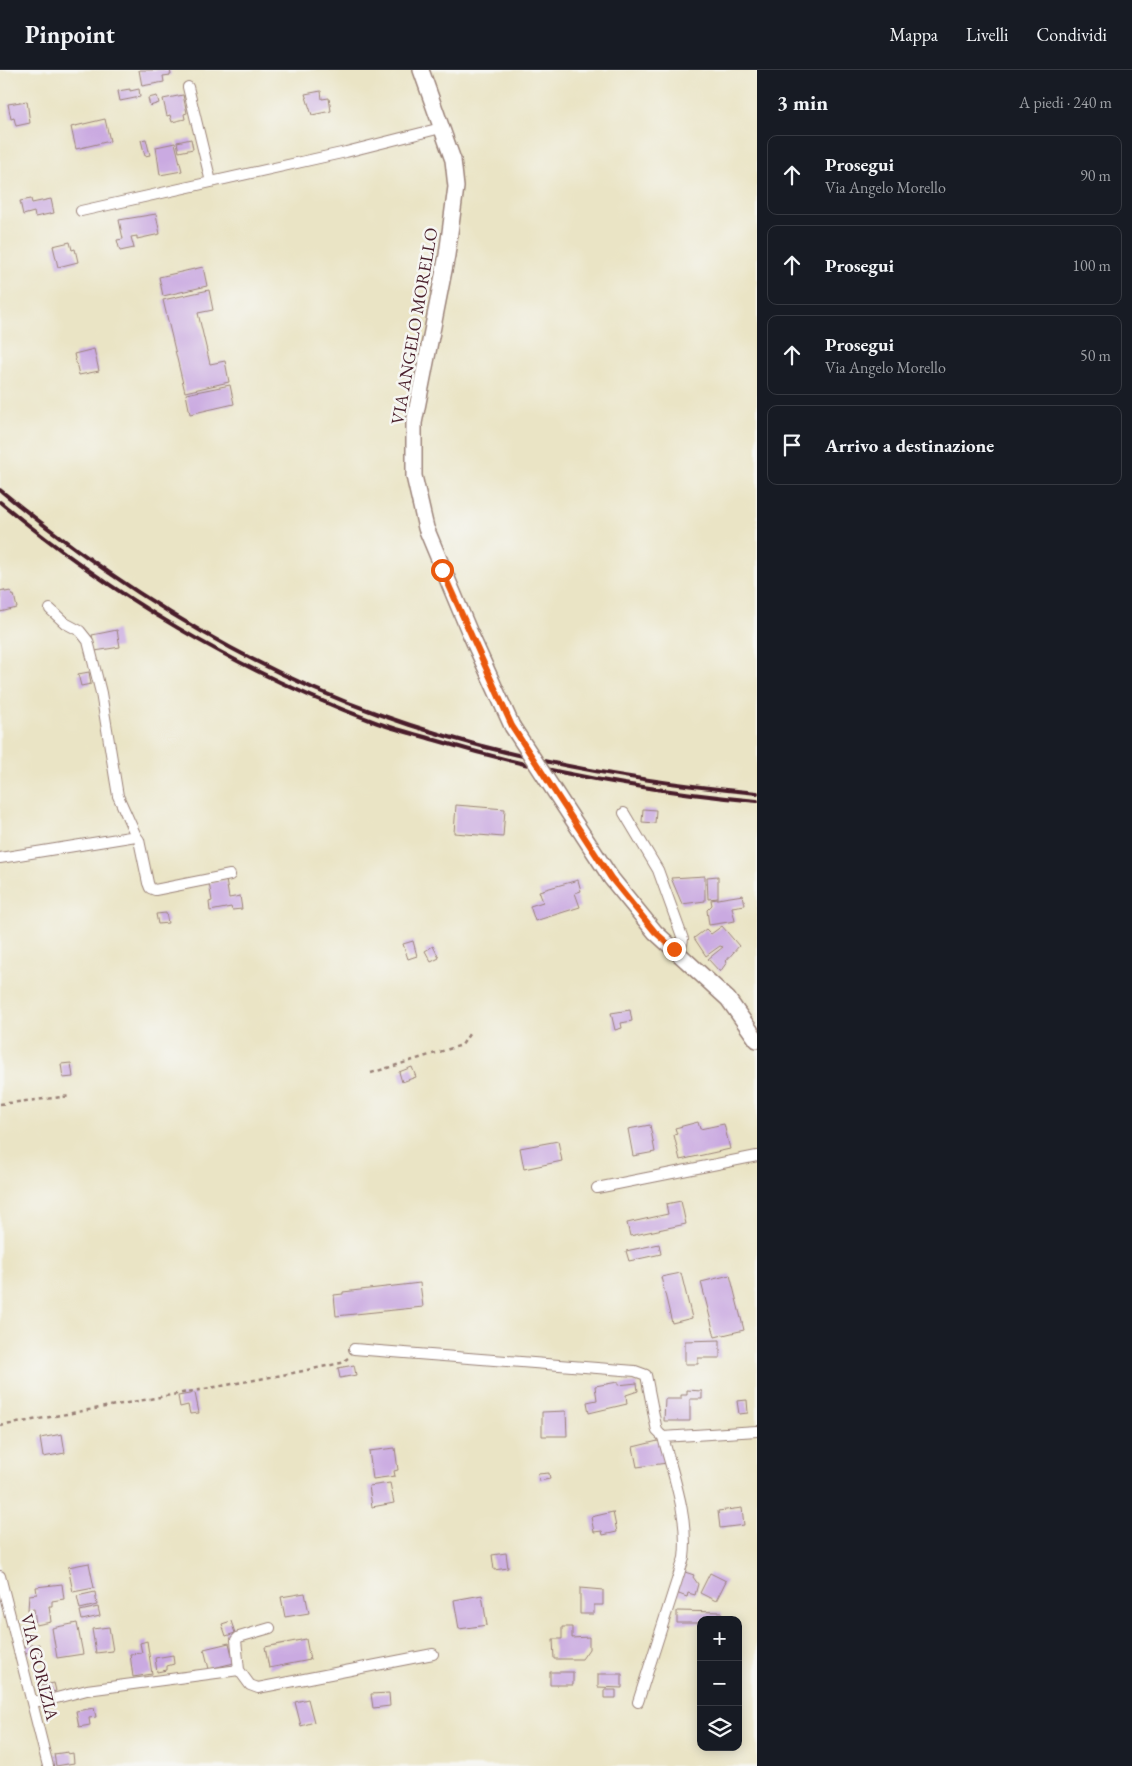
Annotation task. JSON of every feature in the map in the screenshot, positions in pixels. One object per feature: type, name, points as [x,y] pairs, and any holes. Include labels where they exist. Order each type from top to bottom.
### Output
[{"type":"street","name":"VIA ANGELO MORELLO","points":[[421,70],[455,172],[455,204],[415,415],[414,476],[426,528],[469,631],[512,726],[611,878],[655,932],[674,949]]},
{"type":"street","points":[[188,87],[211,182]]},
{"type":"street","points":[[81,211],[346,152],[441,128]]},
{"type":"street","points":[[50,609],[65,623],[80,632],[88,641],[101,693],[118,796],[139,840],[150,888],[155,890],[230,875]]},
{"type":"street","points":[[624,814],[662,879],[683,939],[682,944],[674,949],[728,999],[757,1040]]},
{"type":"street","points":[[0,858],[136,836]]},
{"type":"street","points":[[597,1188],[757,1156]]},
{"type":"street","points":[[354,1349],[635,1371],[646,1375],[657,1431],[663,1437],[673,1468],[685,1543],[684,1558],[638,1702]]},
{"type":"street","points":[[663,1437],[757,1431]]},
{"type":"street","name":"VIA GORIZIA","points":[[0,1576],[48,1766]]},
{"type":"street","points":[[270,1628],[239,1637],[236,1640],[239,1670],[250,1685],[258,1688],[433,1654]]},
{"type":"street","points":[[32,1701],[45,1701],[87,1690],[239,1670]]},
{"type":"path","points":[[371,1073],[462,1046],[471,1031]]},
{"type":"path","points":[[0,1104],[71,1096]]},
{"type":"path","points":[[0,1426],[341,1363],[354,1349]]},
{"type":"building","points":[[139,70],[170,70],[171,75],[163,76],[164,82],[142,86]]},
{"type":"building","points":[[130,89],[130,91],[139,89],[140,97],[120,101],[118,91]]},
{"type":"building","points":[[321,91],[322,99],[329,98],[331,111],[312,115],[305,94]]},
{"type":"building","points":[[183,95],[187,113],[184,114],[185,119],[172,122],[170,115],[167,116],[163,99]]},
{"type":"building","points":[[157,96],[159,103],[150,106],[148,98]]},
{"type":"building","points":[[27,101],[30,123],[16,126],[14,118],[11,119],[8,104]]},
{"type":"building","points":[[105,119],[110,141],[76,149],[71,127]]},
{"type":"building","points":[[146,139],[150,155],[145,156],[141,140]]},
{"type":"building","points":[[191,139],[193,149],[179,152],[177,142]]},
{"type":"building","points":[[175,143],[182,171],[160,175],[156,147]]},
{"type":"building","points":[[31,199],[32,203],[51,199],[54,213],[35,217],[34,212],[23,215],[20,201]]},
{"type":"building","points":[[156,214],[160,234],[137,239],[137,236],[131,237],[134,248],[120,251],[117,240],[123,239],[119,220]]},
{"type":"building","points":[[70,242],[72,250],[75,249],[78,262],[58,267],[53,246]]},
{"type":"building","points":[[203,267],[207,286],[163,296],[159,277]]},
{"type":"building","points":[[209,290],[213,310],[198,313],[210,364],[225,361],[229,382],[185,392],[163,300]]},
{"type":"building","points":[[94,349],[99,371],[79,375],[74,354]]},
{"type":"building","points":[[230,385],[234,404],[190,414],[186,394]]},
{"type":"building","points":[[4,590],[5,592],[11,591],[12,596],[14,595],[17,608],[0,612],[0,591]]},
{"type":"building","points":[[117,630],[120,647],[95,651],[92,635]]},
{"type":"building","points":[[89,672],[91,684],[81,686],[78,674]]},
{"type":"building","points":[[456,805],[505,809],[503,837],[454,833]]},
{"type":"building","points":[[643,809],[656,810],[655,823],[642,822]]},
{"type":"building","points":[[705,876],[705,901],[682,904],[671,878]]},
{"type":"building","points":[[718,876],[718,898],[708,899],[707,877]]},
{"type":"building","points":[[226,880],[229,898],[240,896],[242,909],[232,910],[231,907],[210,911],[209,902],[212,901],[209,883]]},
{"type":"building","points":[[578,880],[581,891],[575,893],[580,907],[535,921],[530,906],[543,902],[539,891]]},
{"type":"building","points":[[743,895],[745,905],[732,907],[735,921],[709,925],[707,910],[712,905],[711,900]]},
{"type":"building","points":[[166,913],[168,923],[158,924],[156,914]]},
{"type":"building","points":[[722,926],[739,946],[726,961],[720,972],[708,959],[723,947],[720,946],[706,956],[694,938],[706,929],[711,934]]},
{"type":"building","points":[[413,941],[417,956],[408,959],[403,944]]},
{"type":"building","points":[[433,946],[439,958],[431,962],[425,951]]},
{"type":"building","points":[[630,1010],[632,1021],[621,1023],[622,1028],[615,1030],[611,1013]]},
{"type":"building","points":[[71,1063],[73,1077],[63,1078],[61,1064]]},
{"type":"building","points":[[412,1067],[416,1077],[402,1082],[399,1072]]},
{"type":"building","points":[[698,1122],[700,1129],[724,1124],[730,1149],[680,1160],[674,1135],[677,1134],[675,1128]]},
{"type":"building","points":[[650,1125],[655,1152],[633,1156],[628,1129]]},
{"type":"building","points":[[558,1141],[562,1161],[524,1169],[520,1148]]},
{"type":"building","points":[[681,1201],[686,1224],[630,1236],[627,1223],[668,1214],[666,1204]]},
{"type":"building","points":[[659,1244],[661,1254],[629,1261],[626,1251]]},
{"type":"building","points":[[681,1273],[692,1318],[672,1323],[661,1277]]},
{"type":"building","points":[[730,1275],[744,1330],[715,1337],[701,1282]]},
{"type":"building","points":[[420,1283],[423,1307],[336,1316],[334,1295],[343,1294],[343,1292]]},
{"type":"building","points":[[720,1340],[720,1358],[698,1358],[698,1364],[685,1364],[685,1341]]},
{"type":"building","points":[[354,1365],[356,1375],[340,1378],[338,1368]]},
{"type":"building","points":[[618,1382],[618,1385],[637,1383],[638,1391],[626,1395],[627,1404],[589,1413],[587,1402],[597,1400],[595,1386]]},
{"type":"building","points":[[687,1390],[702,1391],[702,1399],[690,1399],[690,1421],[664,1421],[665,1399],[681,1399],[681,1395],[687,1395]]},
{"type":"building","points":[[195,1393],[199,1413],[190,1414],[188,1405],[180,1407],[178,1396]]},
{"type":"building","points":[[747,1400],[748,1413],[739,1414],[737,1401]]},
{"type":"building","points":[[566,1411],[567,1436],[542,1436],[542,1412]]},
{"type":"building","points":[[62,1434],[65,1453],[43,1457],[40,1438]]},
{"type":"building","points":[[662,1440],[667,1463],[637,1467],[633,1447]]},
{"type":"building","points":[[395,1448],[398,1470],[394,1471],[395,1476],[373,1479],[369,1451]]},
{"type":"building","points":[[549,1473],[550,1479],[539,1481],[538,1474]]},
{"type":"building","points":[[390,1483],[394,1503],[372,1507],[369,1486]]},
{"type":"building","points":[[742,1508],[744,1525],[720,1528],[718,1511]]},
{"type":"building","points":[[613,1512],[617,1532],[603,1535],[602,1531],[594,1532],[591,1517]]},
{"type":"building","points":[[506,1553],[508,1568],[494,1570],[492,1555]]},
{"type":"building","points":[[89,1563],[94,1588],[73,1592],[68,1567]]},
{"type":"building","points":[[682,1571],[694,1575],[693,1577],[698,1584],[695,1595],[688,1593],[687,1597],[676,1593]]},
{"type":"building","points":[[710,1573],[726,1581],[716,1601],[700,1593]]},
{"type":"building","points":[[62,1584],[64,1599],[52,1601],[52,1606],[49,1606],[51,1622],[36,1625],[34,1609],[28,1610],[29,1595],[37,1594],[36,1587]]},
{"type":"building","points":[[580,1588],[603,1590],[603,1605],[594,1605],[594,1614],[580,1614]]},
{"type":"building","points":[[95,1592],[97,1605],[80,1609],[77,1596]]},
{"type":"building","points":[[305,1593],[309,1613],[285,1617],[281,1597]]},
{"type":"building","points":[[482,1595],[487,1625],[459,1629],[454,1600]]},
{"type":"building","points":[[98,1607],[100,1616],[82,1620],[80,1611]]},
{"type":"building","points":[[677,1611],[722,1612],[722,1616],[697,1616],[697,1623],[677,1623]]},
{"type":"building","points":[[231,1621],[235,1633],[226,1636],[222,1624]]},
{"type":"building","points":[[77,1623],[83,1654],[57,1658],[52,1628]]},
{"type":"building","points":[[109,1627],[113,1651],[96,1653],[92,1629]]},
{"type":"building","points":[[562,1627],[572,1627],[572,1638],[589,1637],[589,1649],[582,1659],[554,1659],[553,1639],[562,1639]]},
{"type":"building","points":[[306,1639],[310,1660],[269,1668],[265,1647]]},
{"type":"building","points":[[147,1641],[152,1674],[133,1677],[130,1654],[142,1653],[140,1643]]},
{"type":"building","points":[[229,1643],[234,1663],[209,1669],[204,1649]]},
{"type":"building","points":[[39,1644],[41,1651],[25,1654],[24,1646]]},
{"type":"building","points":[[173,1655],[174,1664],[167,1666],[167,1670],[157,1672],[155,1658]]},
{"type":"building","points":[[550,1672],[573,1672],[573,1685],[550,1685]]},
{"type":"building","points":[[598,1674],[622,1674],[622,1688],[598,1687]]},
{"type":"building","points":[[54,1683],[56,1691],[50,1693],[51,1697],[42,1698],[40,1686]]},
{"type":"building","points":[[604,1690],[616,1690],[616,1698],[604,1698]]},
{"type":"building","points":[[389,1693],[390,1706],[373,1708],[371,1694]]},
{"type":"building","points":[[308,1699],[314,1722],[301,1726],[295,1702]]},
{"type":"building","points":[[94,1708],[96,1717],[89,1718],[90,1725],[79,1727],[76,1711]]},
{"type":"building","points":[[68,1752],[68,1754],[73,1753],[74,1763],[56,1766],[54,1754]]},
{"type":"railway","points":[[0,490],[87,557],[133,589],[228,646],[327,694],[424,730],[518,755],[661,782],[757,793]]},
{"type":"railway","points":[[0,502],[86,569],[178,628],[275,680],[324,702],[397,729],[514,762],[634,786],[757,801]]},
{"type":"route","points":[[442,570],[512,726],[611,878],[655,932],[674,949]]}]
